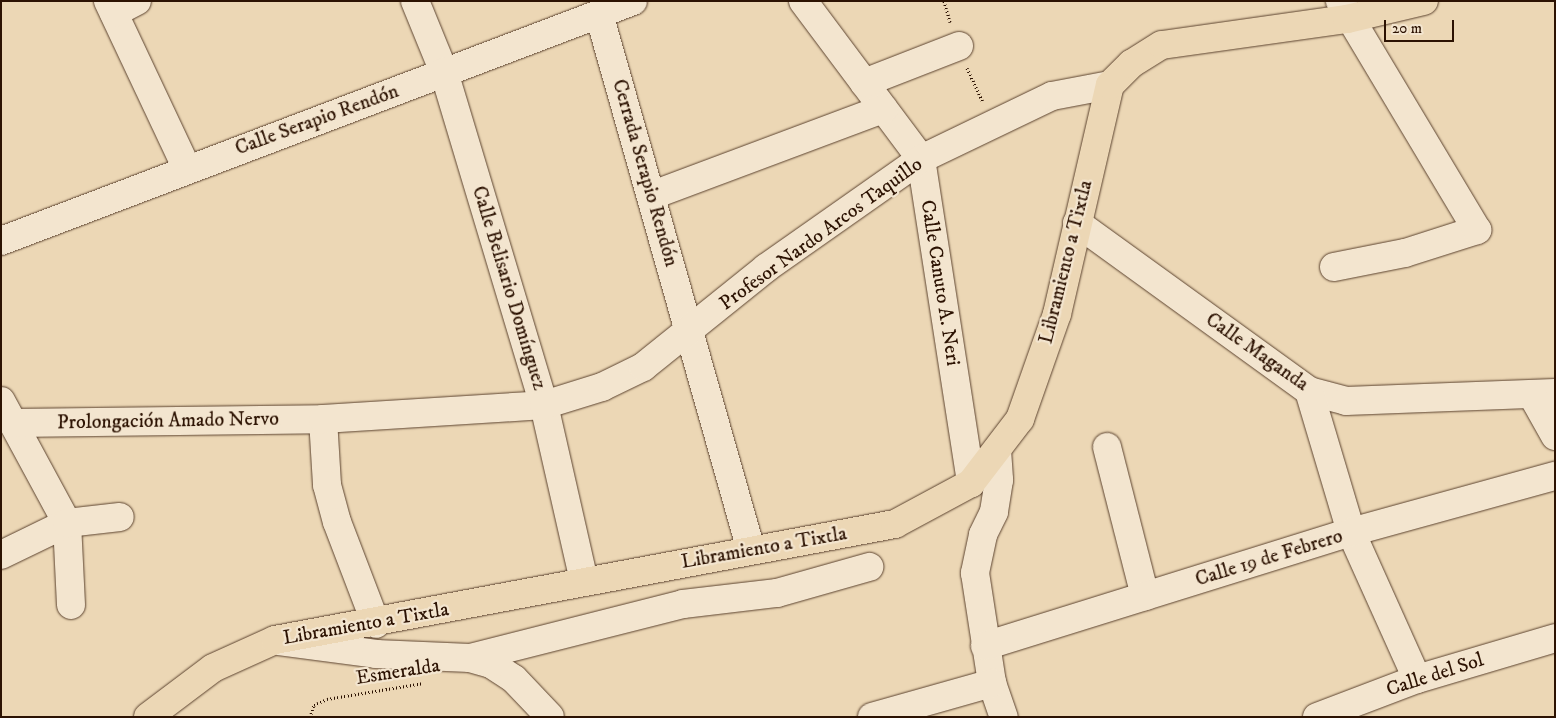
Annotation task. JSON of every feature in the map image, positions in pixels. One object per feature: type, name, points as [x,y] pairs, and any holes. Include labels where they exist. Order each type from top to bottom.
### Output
[{"type":"main road","points":[[1110,85],[1131,64],[1162,45],[1344,10],[1424,1]]},
{"type":"main road","name":"Libramiento a Tixtla","points":[[148,717],[212,668],[275,640],[376,624],[584,581],[895,524],[971,483],[1020,419],[1057,314],[1110,85]]},
{"type":"street","name":"Calle Belisario Domínguez","points":[[415,1],[444,72],[544,405],[584,581]]},
{"type":"street","name":"Calle Serapio Rendón","points":[[1,241],[186,169],[634,1]]},
{"type":"street","name":"Calle Canuto A. Neri","points":[[803,1],[921,159],[971,483]]},
{"type":"street","points":[[120,5],[186,169]]},
{"type":"street","points":[[1334,267],[1405,253],[1477,230],[1344,10]]},
{"type":"street","name":"Cerrada Serapio Rendón","points":[[599,14],[653,195],[751,550]]},
{"type":"street","points":[[864,83],[959,46]]},
{"type":"street","name":"Profesor Nardo Arcos Taquillo","points":[[544,405],[602,388],[643,367],[690,332],[766,268],[921,159],[1052,96],[1110,85]]},
{"type":"street","points":[[653,195],[883,109]]},
{"type":"street","name":"Calle Maganda","points":[[1077,223],[1309,391],[1346,401],[1544,394]]},
{"type":"street","points":[[1309,391],[1351,532],[1417,679]]},
{"type":"street","points":[[1544,394],[1555,436]]},
{"type":"street","name":"Prolongación Amado Nervo","points":[[7,412],[322,419],[544,405]]},
{"type":"street","points":[[7,412],[67,523],[71,605]]},
{"type":"street","points":[[322,419],[327,485],[334,512],[376,624]]},
{"type":"street","points":[[1107,447],[1145,596]]},
{"type":"street","points":[[997,450],[999,480],[994,512],[983,535],[975,573],[992,683],[1004,717]]},
{"type":"street","name":"Calle 19 de Febrero","points":[[985,646],[1351,532],[1555,476]]},
{"type":"street","points":[[1,555],[67,523],[120,517]]},
{"type":"street","points":[[470,658],[684,604],[776,593],[869,567]]},
{"type":"street","name":"Calle del Sol","points":[[1317,717],[1417,679],[1555,638]]},
{"type":"street","points":[[275,640],[376,654],[470,658],[491,664],[514,678],[550,717]]},
{"type":"street","points":[[872,717],[992,683]]},
{"type":"path","name":"Esmeralda","points":[[310,717],[314,705],[327,699],[434,682]]}]
